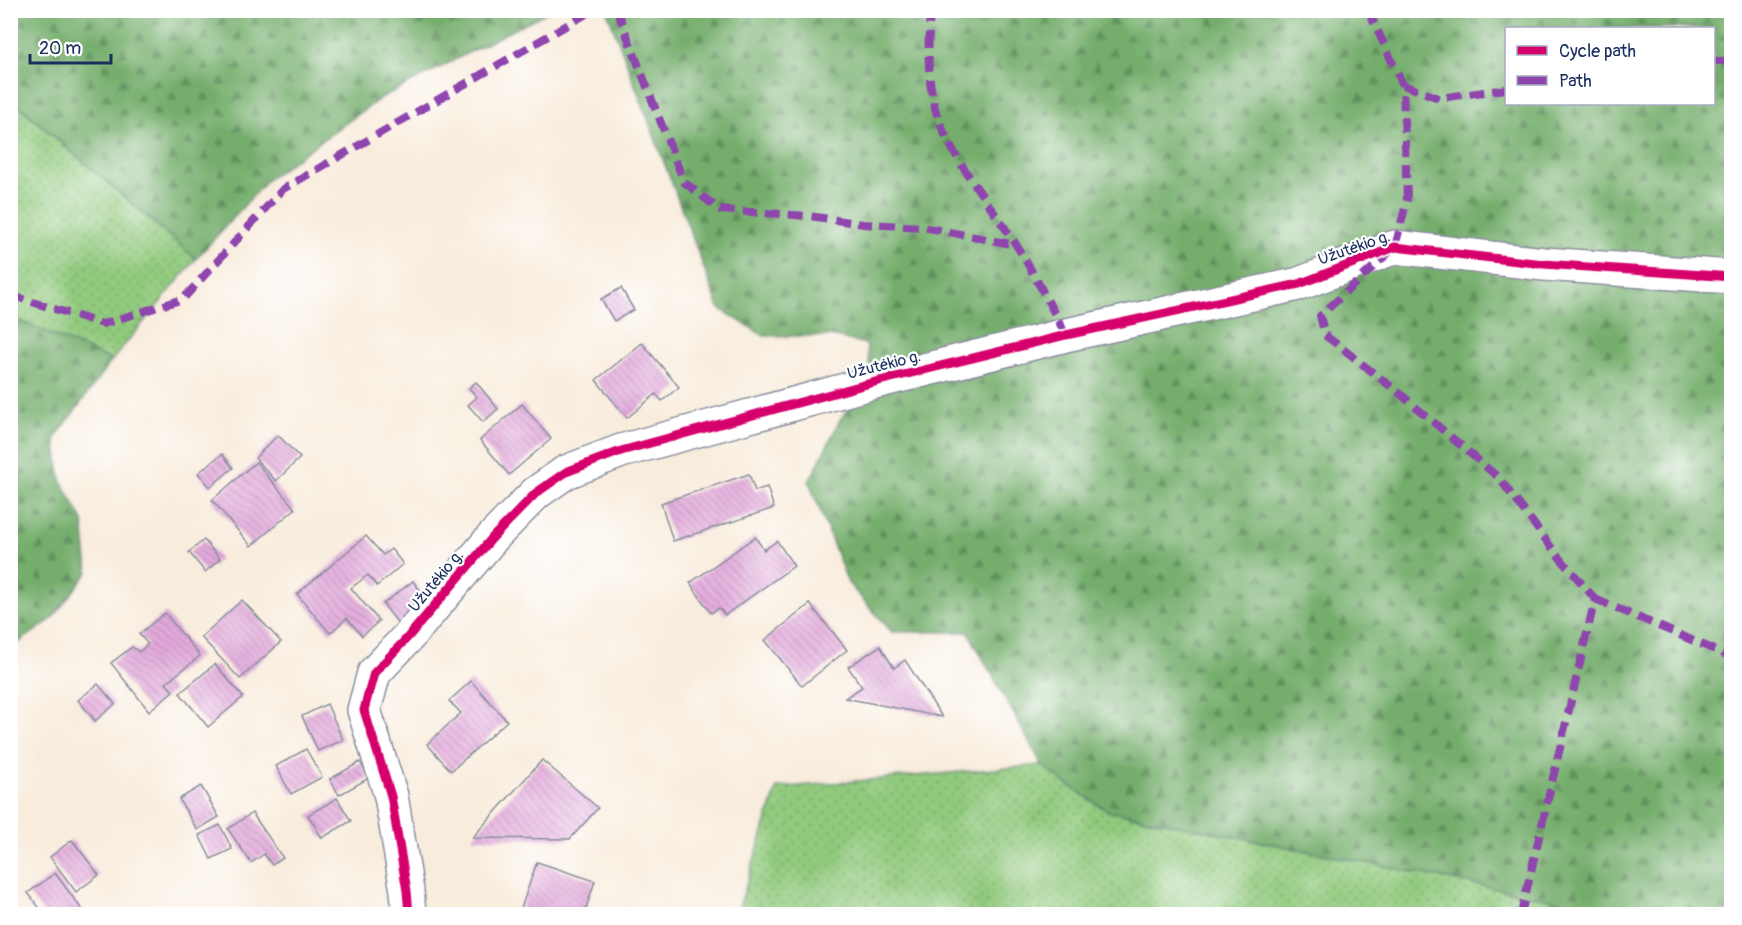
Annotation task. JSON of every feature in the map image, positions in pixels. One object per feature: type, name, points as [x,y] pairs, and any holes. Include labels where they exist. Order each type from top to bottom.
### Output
[{"type":"street","name":"Užutėkio g.","points":[[409,915],[391,796],[364,710],[374,673],[408,637],[493,537],[536,493],[566,472],[621,451],[867,384],[1066,335],[1299,284],[1395,247],[1544,264],[1731,277]]},
{"type":"green space","points":[[11,10],[549,11],[381,98],[268,179],[196,259],[11,99]]},
{"type":"green space","points":[[607,11],[1731,11],[1731,914],[1623,914],[1108,811],[1042,765],[968,632],[892,632],[848,583],[809,482],[841,418],[872,379],[866,344],[831,336],[764,336],[719,308]]},
{"type":"green space","points":[[10,99],[196,259],[112,360],[11,317]]},
{"type":"green space","points":[[11,317],[112,360],[55,438],[61,480],[83,521],[88,572],[52,619],[11,648]]},
{"type":"green space","points":[[1042,765],[1108,811],[1623,914],[737,914],[777,788]]},
{"type":"building","points":[[621,288],[634,310],[614,321],[601,299]]},
{"type":"building","points":[[642,343],[679,387],[662,401],[656,394],[627,418],[596,380]]},
{"type":"building","points":[[476,382],[498,409],[483,422],[468,405],[477,397],[469,388]]},
{"type":"building","points":[[522,404],[551,439],[509,475],[480,440]]},
{"type":"building","points":[[278,435],[300,458],[276,481],[255,458]]},
{"type":"building","points":[[222,454],[233,468],[210,487],[198,473]]},
{"type":"building","points":[[256,462],[295,509],[251,546],[212,500]]},
{"type":"building","points":[[749,474],[755,491],[767,487],[774,508],[673,541],[661,503]]},
{"type":"building","points":[[366,536],[383,555],[391,549],[403,564],[377,586],[368,575],[351,588],[379,621],[362,636],[347,618],[330,633],[297,594]]},
{"type":"building","points":[[755,537],[764,550],[777,541],[794,566],[725,615],[719,608],[711,613],[690,583]]},
{"type":"building","points":[[204,540],[220,559],[205,572],[189,552]]},
{"type":"building","points":[[413,581],[430,603],[400,626],[383,604]]},
{"type":"building","points":[[242,600],[281,642],[240,679],[201,637]]},
{"type":"building","points":[[810,604],[847,650],[802,686],[765,640]]},
{"type":"building","points":[[165,613],[200,656],[166,683],[173,691],[149,711],[111,663],[132,647],[139,652],[148,644],[139,634]]},
{"type":"building","points":[[880,646],[894,668],[905,660],[942,717],[845,698],[862,687],[848,667]]},
{"type":"building","points":[[215,664],[243,697],[208,727],[180,693]]},
{"type":"building","points":[[471,681],[507,721],[451,771],[427,744],[461,713],[449,701]]},
{"type":"building","points":[[98,684],[115,704],[95,721],[78,700]]},
{"type":"building","points":[[327,704],[343,740],[318,751],[302,716]]},
{"type":"building","points":[[306,749],[322,777],[291,794],[276,766]]},
{"type":"building","points":[[542,760],[598,808],[570,839],[472,838]]},
{"type":"building","points":[[360,762],[369,778],[339,795],[330,779]]},
{"type":"building","points":[[201,786],[219,817],[197,830],[179,799]]},
{"type":"building","points":[[337,798],[351,821],[322,838],[308,815]]},
{"type":"building","points":[[252,813],[283,858],[272,865],[264,854],[251,863],[228,829]]},
{"type":"building","points":[[220,825],[232,849],[211,859],[199,835]]},
{"type":"building","points":[[72,840],[99,875],[76,892],[50,857]]},
{"type":"building","points":[[537,862],[595,881],[584,914],[519,914]]},
{"type":"building","points":[[55,873],[83,911],[78,914],[44,914],[28,893]]},
{"type":"marked path","points":[[10,295],[103,324],[183,299],[283,189],[593,10]]},
{"type":"marked path","points":[[617,10],[684,182],[720,210],[809,216],[863,224],[923,227],[1016,245]]},
{"type":"marked path","points":[[930,10],[930,82],[940,123],[964,169],[1022,254],[1066,335]]},
{"type":"marked path","points":[[1368,10],[1403,85],[1407,200],[1395,247],[1320,316],[1325,335],[1398,392],[1499,478],[1555,552],[1595,599],[1521,914]]},
{"type":"marked path","points":[[1715,61],[1724,61],[1732,65]]},
{"type":"marked path","points":[[1403,85],[1439,98],[1505,89]]},
{"type":"marked path","points":[[1595,599],[1729,656],[1732,655]]},
{"type":"cycle path","points":[[409,914],[391,796],[364,710],[374,673],[408,637],[493,537],[536,493],[566,472],[621,451],[867,384],[1066,335],[1299,284],[1395,247],[1544,264],[1732,277]]}]
